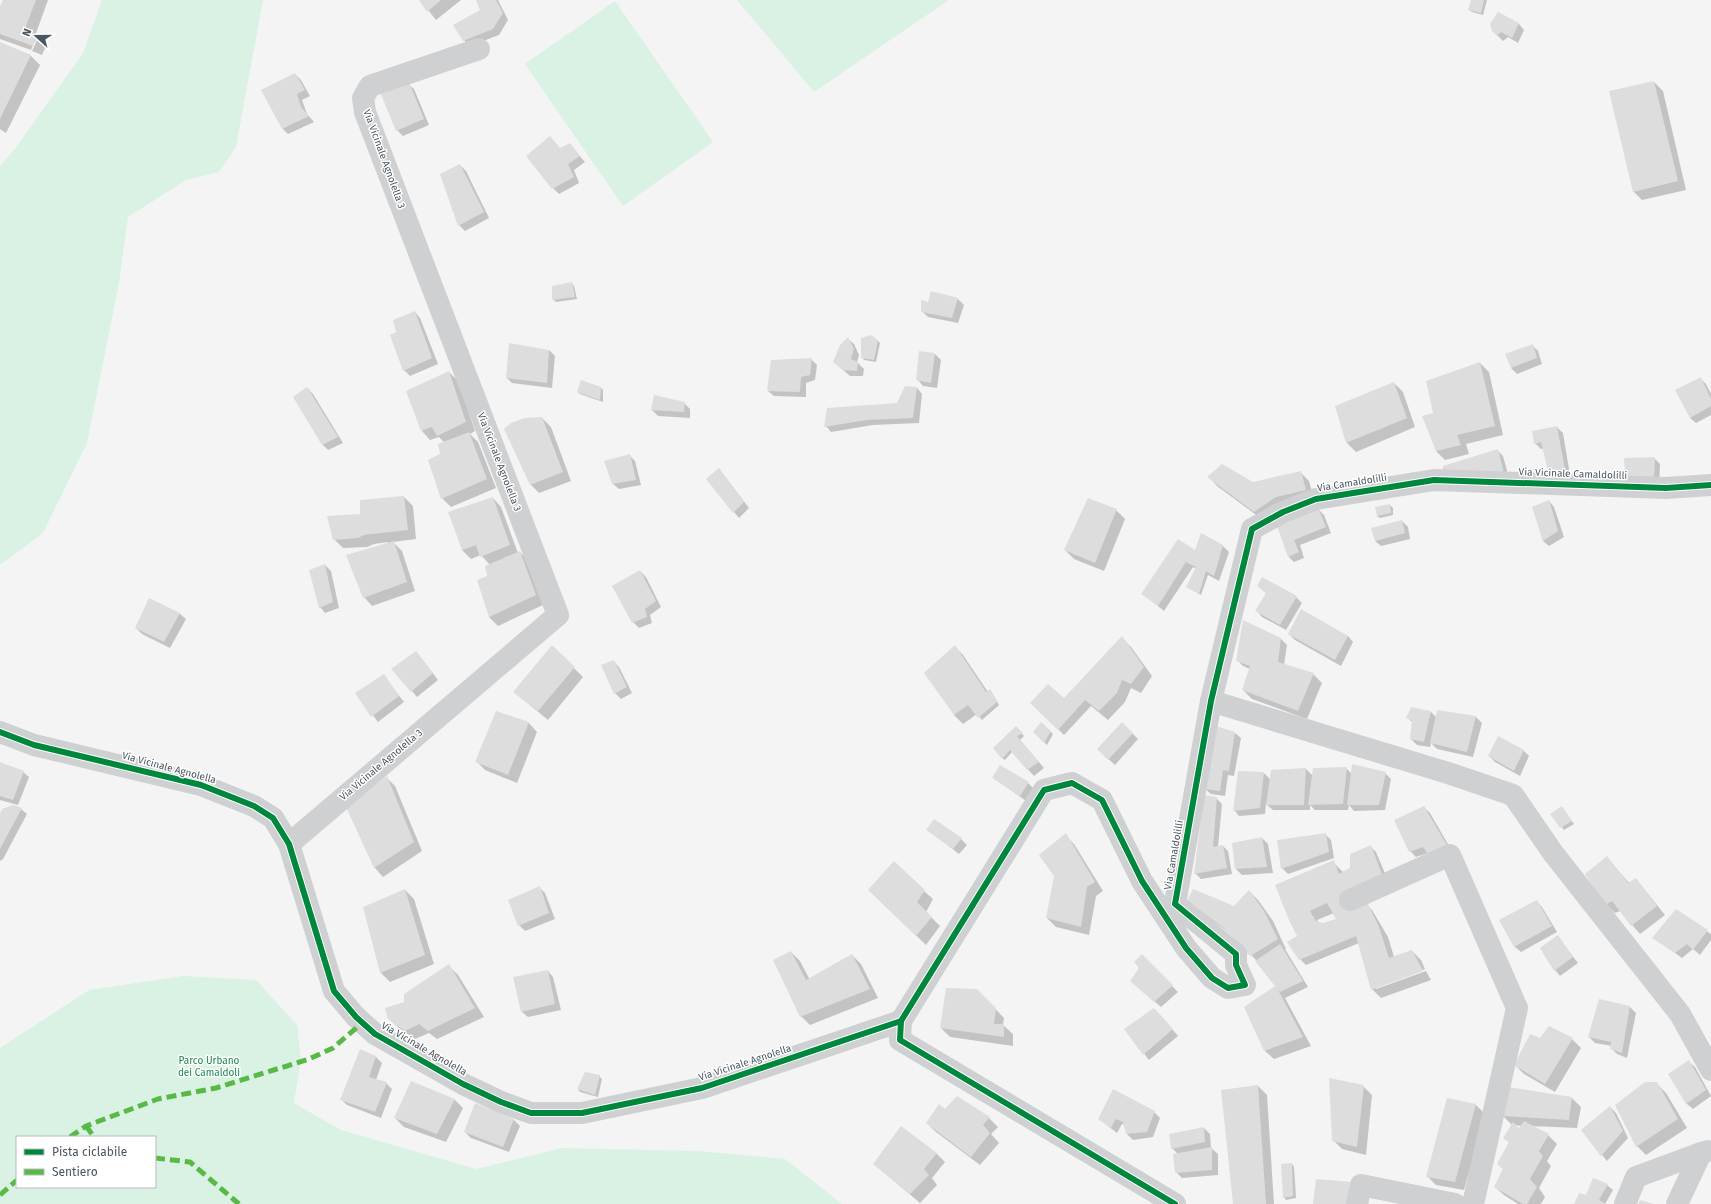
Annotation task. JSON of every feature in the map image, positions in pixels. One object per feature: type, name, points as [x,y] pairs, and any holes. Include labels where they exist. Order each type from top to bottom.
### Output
[{"type":"street","name":"Via Vicinale Agnolella 3","points":[[289,844],[558,615],[371,126],[363,98],[370,86],[479,49]]},
{"type":"street","name":"Via Vicinale Camaldolilli","points":[[1434,480],[1666,488],[1711,485]]},
{"type":"street","name":"Via Camaldolilli","points":[[901,1021],[1044,790],[1072,782],[1102,800],[1142,881],[1186,948],[1212,978],[1228,988],[1244,985],[1236,965],[1236,954],[1175,904],[1211,702],[1252,529],[1283,512],[1316,499],[1434,480]]},
{"type":"street","points":[[1211,702],[1448,773],[1513,795],[1553,853],[1680,1014],[1711,1070]]},
{"type":"street","name":"Via Vicinale Agnolella","points":[[0,732],[34,745],[201,785],[254,806],[273,818],[289,844],[334,991],[356,1017],[375,1034],[463,1084],[501,1102],[531,1113],[582,1113],[702,1088],[901,1021]]},
{"type":"street","points":[[1350,900],[1450,855],[1517,1008],[1472,1204]]},
{"type":"street","points":[[901,1021],[900,1040],[1175,1204]]},
{"type":"street","points":[[1625,1204],[1636,1177],[1706,1152]]},
{"type":"street","points":[[1677,1204],[1706,1152]]},
{"type":"street","points":[[1357,1204],[1361,1185],[1454,1204]]},
{"type":"green space","points":[[102,0],[263,0],[236,147],[219,172],[186,180],[128,217],[119,283],[87,443],[43,533],[0,565],[0,166],[15,149],[83,53]]},
{"type":"green space","points":[[737,0],[949,0],[814,92]]},
{"type":"green space","points":[[615,1],[713,142],[623,206],[525,64]]},
{"type":"green space","name":"Parco Urbano dei Camaldoli","points":[[183,976],[256,980],[297,1025],[301,1059],[294,1103],[341,1130],[476,1169],[562,1148],[699,1151],[785,1159],[842,1204],[0,1204],[0,1048],[89,990]]},
{"type":"building","points":[[3,0],[36,0],[24,31],[38,36],[33,46],[0,34],[0,6]]},
{"type":"building","points":[[419,0],[441,0],[427,12]]},
{"type":"building","points":[[476,0],[496,0],[503,13],[493,29],[463,41],[453,25],[480,10]]},
{"type":"building","points":[[1471,0],[1484,0],[1481,13],[1468,10]]},
{"type":"building","points":[[1498,12],[1519,23],[1512,38],[1501,32],[1497,36],[1492,31],[1490,24]]},
{"type":"building","points":[[0,42],[31,55],[0,119]]},
{"type":"building","points":[[295,73],[305,90],[297,94],[301,107],[309,116],[282,129],[261,90]]},
{"type":"building","points":[[1654,81],[1678,181],[1633,192],[1609,91]]},
{"type":"building","points":[[409,82],[424,119],[396,131],[380,92]]},
{"type":"building","points":[[550,136],[560,148],[570,143],[580,156],[568,164],[574,177],[552,189],[526,156]]},
{"type":"building","points":[[460,164],[484,212],[458,226],[440,174]]},
{"type":"building","points":[[572,282],[575,297],[552,300],[552,286]]},
{"type":"building","points":[[931,291],[958,298],[952,318],[921,312],[921,300],[928,302]]},
{"type":"building","points":[[415,311],[432,358],[403,371],[390,335],[396,332],[393,320]]},
{"type":"building","points":[[871,335],[878,340],[874,360],[861,358],[861,338]]},
{"type":"building","points":[[848,337],[854,349],[851,359],[858,362],[857,371],[843,370],[833,362],[840,345]]},
{"type":"building","points":[[509,343],[549,350],[547,383],[506,378]]},
{"type":"building","points":[[1533,344],[1537,358],[1511,368],[1505,354]]},
{"type":"building","points":[[919,351],[935,353],[931,383],[916,380]]},
{"type":"building","points":[[812,358],[810,375],[801,377],[800,392],[767,391],[771,360]]},
{"type":"building","points":[[1480,362],[1495,426],[1457,435],[1461,445],[1436,451],[1422,416],[1433,413],[1426,381]]},
{"type":"building","points":[[449,371],[466,422],[437,436],[432,427],[421,431],[406,391]]},
{"type":"building","points":[[1701,377],[1711,399],[1711,406],[1690,418],[1675,390]]},
{"type":"building","points":[[581,380],[601,387],[600,400],[577,392]]},
{"type":"building","points":[[1394,382],[1407,418],[1346,443],[1335,406]]},
{"type":"building","points":[[905,386],[917,387],[913,418],[867,420],[824,427],[827,408],[897,403]]},
{"type":"building","points":[[307,387],[338,437],[322,445],[293,397]]},
{"type":"building","points":[[654,395],[685,402],[684,412],[651,410]]},
{"type":"building","points":[[542,417],[563,472],[530,485],[504,429],[511,423],[525,418]]},
{"type":"building","points":[[1557,426],[1566,475],[1549,475],[1541,442],[1534,444],[1532,431]]},
{"type":"building","points":[[469,432],[487,479],[441,499],[428,460],[440,454],[438,444]]},
{"type":"building","points":[[1498,449],[1504,473],[1443,472],[1443,466]]},
{"type":"building","points":[[630,454],[636,480],[612,484],[604,461]]},
{"type":"building","points":[[1655,457],[1654,482],[1614,480],[1615,470],[1625,472],[1624,458]]},
{"type":"building","points":[[1222,464],[1253,482],[1301,471],[1306,490],[1276,497],[1254,512],[1207,477]]},
{"type":"building","points":[[719,468],[744,502],[733,513],[706,479]]},
{"type":"building","points":[[404,496],[408,530],[364,535],[358,538],[333,540],[327,516],[360,514],[360,500]]},
{"type":"building","points":[[493,497],[510,545],[480,557],[476,545],[462,550],[448,512]]},
{"type":"building","points":[[1088,498],[1117,509],[1095,563],[1064,550]]},
{"type":"building","points":[[1549,500],[1558,531],[1543,541],[1532,507]]},
{"type":"building","points":[[1390,504],[1391,513],[1377,516],[1375,507]]},
{"type":"building","points":[[1318,508],[1326,527],[1294,540],[1299,552],[1288,557],[1277,526]]},
{"type":"building","points":[[1402,520],[1405,533],[1375,541],[1371,528]]},
{"type":"building","points":[[1201,533],[1223,545],[1214,576],[1206,571],[1199,594],[1186,587],[1196,567],[1186,562],[1158,606],[1141,594],[1178,539],[1195,550]]},
{"type":"building","points":[[394,541],[407,582],[363,598],[346,555]]},
{"type":"building","points":[[520,551],[536,595],[489,617],[477,580],[487,576],[485,566]]},
{"type":"building","points":[[325,564],[333,602],[319,608],[309,570]]},
{"type":"building","points":[[640,570],[656,601],[645,609],[647,617],[632,623],[612,586]]},
{"type":"building","points":[[1262,577],[1297,596],[1280,625],[1255,611],[1266,593],[1257,586]]},
{"type":"building","points":[[149,598],[180,613],[164,642],[135,628]]},
{"type":"building","points":[[1301,609],[1348,636],[1335,660],[1288,634]]},
{"type":"building","points":[[1243,620],[1281,638],[1278,662],[1314,673],[1298,711],[1242,690],[1250,666],[1236,661]]},
{"type":"building","points":[[1122,636],[1144,667],[1131,684],[1122,680],[1117,693],[1099,711],[1085,700],[1058,730],[1030,703],[1048,684],[1064,698]]},
{"type":"building","points":[[552,645],[575,667],[538,711],[513,692]]},
{"type":"building","points":[[955,645],[986,692],[990,689],[997,702],[978,718],[968,705],[954,715],[924,673]]},
{"type":"building","points":[[416,651],[433,673],[411,692],[391,669]]},
{"type":"building","points":[[614,660],[627,687],[614,694],[601,665]]},
{"type":"building","points":[[384,674],[399,696],[371,717],[355,693]]},
{"type":"building","points":[[1411,707],[1431,711],[1424,742],[1410,739],[1412,720],[1406,718]]},
{"type":"building","points":[[1437,710],[1476,716],[1467,752],[1430,743]]},
{"type":"building","points":[[496,711],[529,722],[508,775],[475,762]]},
{"type":"building","points":[[1041,722],[1051,731],[1044,743],[1033,732]]},
{"type":"building","points":[[1122,722],[1133,733],[1108,760],[1097,749]]},
{"type":"building","points":[[1016,726],[1023,733],[1017,736],[1039,762],[1027,770],[1010,750],[1002,759],[993,748]]},
{"type":"building","points":[[1216,726],[1235,732],[1229,771],[1223,770],[1220,791],[1204,789]]},
{"type":"building","points":[[1498,736],[1524,750],[1514,771],[1488,756]]},
{"type":"building","points":[[0,762],[24,771],[13,800],[0,796]]},
{"type":"building","points":[[1352,764],[1386,772],[1379,805],[1347,805]]},
{"type":"building","points":[[1000,765],[1029,782],[1020,796],[992,778]]},
{"type":"building","points":[[1347,767],[1343,804],[1308,805],[1313,768]]},
{"type":"building","points":[[1306,768],[1304,805],[1266,805],[1271,770]]},
{"type":"building","points":[[1238,771],[1264,772],[1260,808],[1233,811]]},
{"type":"building","points":[[387,776],[414,842],[374,868],[346,807]]},
{"type":"building","points":[[1204,795],[1217,797],[1213,847],[1223,845],[1227,868],[1194,874]]},
{"type":"building","points":[[13,805],[22,808],[0,849],[0,814],[2,809]]},
{"type":"building","points":[[1424,806],[1448,847],[1430,857],[1423,847],[1409,852],[1394,820]]},
{"type":"building","points":[[1562,806],[1572,821],[1560,828],[1550,814]]},
{"type":"building","points":[[934,819],[962,838],[953,849],[926,830]]},
{"type":"building","points":[[1066,833],[1095,882],[1087,887],[1081,927],[1046,918],[1054,876],[1039,855]]},
{"type":"building","points":[[1326,833],[1329,852],[1281,869],[1277,840]]},
{"type":"building","points":[[1262,837],[1267,867],[1235,869],[1232,843]]},
{"type":"building","points":[[1371,845],[1383,877],[1339,898],[1347,909],[1367,902],[1379,927],[1389,958],[1412,950],[1423,971],[1371,990],[1356,936],[1299,960],[1287,942],[1297,936],[1275,885],[1334,860],[1339,874],[1350,868],[1350,854]],"holes":[[[1327,903],[1336,919],[1323,923],[1316,921],[1310,911]]]},
{"type":"building","points":[[1607,856],[1628,883],[1636,878],[1657,906],[1631,926],[1612,901],[1605,905],[1585,874]]},
{"type":"building","points":[[894,861],[925,890],[917,902],[932,917],[916,936],[868,890]]},
{"type":"building","points":[[540,886],[549,913],[518,926],[508,900]]},
{"type":"building","points":[[405,889],[425,955],[380,973],[363,907]]},
{"type":"building","points":[[1193,889],[1234,906],[1249,890],[1264,911],[1278,939],[1250,956],[1224,928],[1187,901]]},
{"type":"building","points":[[1537,900],[1552,926],[1514,947],[1499,920]]},
{"type":"building","points":[[1676,909],[1708,930],[1693,950],[1687,944],[1675,953],[1652,938]]},
{"type":"building","points":[[1558,935],[1573,957],[1554,971],[1540,948]]},
{"type":"building","points":[[1280,944],[1303,981],[1280,992],[1277,988],[1303,1037],[1264,1051],[1244,1007],[1275,986],[1255,961]]},
{"type":"building","points":[[791,951],[806,980],[852,954],[870,989],[800,1017],[773,960]]},
{"type":"building","points":[[1142,954],[1173,985],[1154,1002],[1130,981],[1139,968],[1134,962]]},
{"type":"building","points":[[449,964],[475,1008],[428,1031],[419,1024],[405,1031],[388,1019],[385,1008],[404,1002],[404,994]]},
{"type":"building","points":[[548,970],[555,1004],[521,1012],[513,977]]},
{"type":"building","points":[[946,988],[977,989],[996,1008],[994,1024],[1004,1024],[1004,1037],[940,1028]]},
{"type":"building","points":[[1599,999],[1630,1006],[1622,1053],[1610,1049],[1611,1042],[1588,1037]]},
{"type":"building","points":[[1154,1008],[1173,1029],[1143,1055],[1124,1029]]},
{"type":"building","points":[[1549,1026],[1573,1038],[1545,1084],[1514,1065],[1530,1034],[1540,1038]]},
{"type":"building","points":[[360,1049],[376,1056],[369,1077],[387,1082],[375,1112],[340,1100]]},
{"type":"building","points":[[1689,1060],[1706,1090],[1686,1104],[1668,1074]]},
{"type":"building","points":[[585,1072],[600,1075],[595,1095],[577,1089]]},
{"type":"building","points":[[1329,1078],[1364,1085],[1357,1147],[1332,1141]]},
{"type":"building","points":[[411,1081],[455,1099],[437,1134],[394,1118]]},
{"type":"building","points":[[1645,1082],[1657,1082],[1678,1119],[1636,1147],[1615,1105]]},
{"type":"building","points":[[1258,1085],[1266,1204],[1233,1204],[1221,1090]]},
{"type":"building","points":[[1508,1087],[1572,1097],[1569,1120],[1502,1116]]},
{"type":"building","points":[[1113,1089],[1155,1111],[1147,1132],[1126,1134],[1123,1122],[1116,1119],[1111,1128],[1098,1119]]},
{"type":"building","points":[[957,1096],[990,1117],[983,1125],[990,1133],[971,1157],[926,1123],[939,1104],[945,1109]]},
{"type":"building","points":[[1447,1098],[1476,1104],[1455,1182],[1426,1177]]},
{"type":"building","points":[[475,1103],[514,1119],[503,1147],[464,1132]]},
{"type":"building","points":[[1610,1106],[1623,1131],[1601,1156],[1581,1130]]},
{"type":"building","points":[[1524,1121],[1549,1134],[1539,1151],[1543,1156],[1530,1179],[1537,1187],[1527,1204],[1523,1204],[1494,1187],[1503,1169],[1497,1164],[1509,1142],[1503,1138],[1513,1122],[1519,1128]]},
{"type":"building","points":[[901,1126],[937,1153],[924,1169],[929,1175],[910,1194],[873,1164]]},
{"type":"building","points":[[1204,1127],[1205,1142],[1171,1149],[1169,1134]]},
{"type":"building","points":[[1212,1147],[1212,1170],[1175,1173],[1173,1154]]},
{"type":"building","points":[[1292,1163],[1293,1196],[1283,1198],[1281,1164]]},
{"type":"building","points":[[1593,1178],[1608,1184],[1599,1200],[1606,1204],[1574,1204],[1579,1193],[1586,1195]]},
{"type":"building","points":[[1316,1179],[1352,1182],[1348,1204],[1313,1204]]},
{"type":"building","points":[[1640,1200],[1653,1204],[1638,1204]]},
{"type":"marked path","points":[[71,1136],[86,1126],[158,1099],[216,1088],[309,1059],[333,1048],[362,1023]]},
{"type":"marked path","points":[[86,1126],[93,1136]]},
{"type":"marked path","points":[[156,1158],[190,1162],[239,1204]]},
{"type":"marked path","points":[[0,1195],[16,1181]]},
{"type":"cycle path","points":[[1175,1204],[900,1040],[901,1021],[1044,790],[1072,783],[1102,800],[1142,881],[1186,948],[1212,978],[1228,988],[1245,985],[1236,965],[1236,954],[1175,904],[1211,701],[1252,529],[1283,512],[1316,499],[1434,480],[1666,488],[1711,485]]},
{"type":"cycle path","points":[[0,732],[34,745],[201,785],[254,806],[273,818],[289,844],[334,991],[356,1017],[375,1034],[463,1084],[501,1102],[531,1113],[582,1113],[702,1088],[901,1021]]}]
